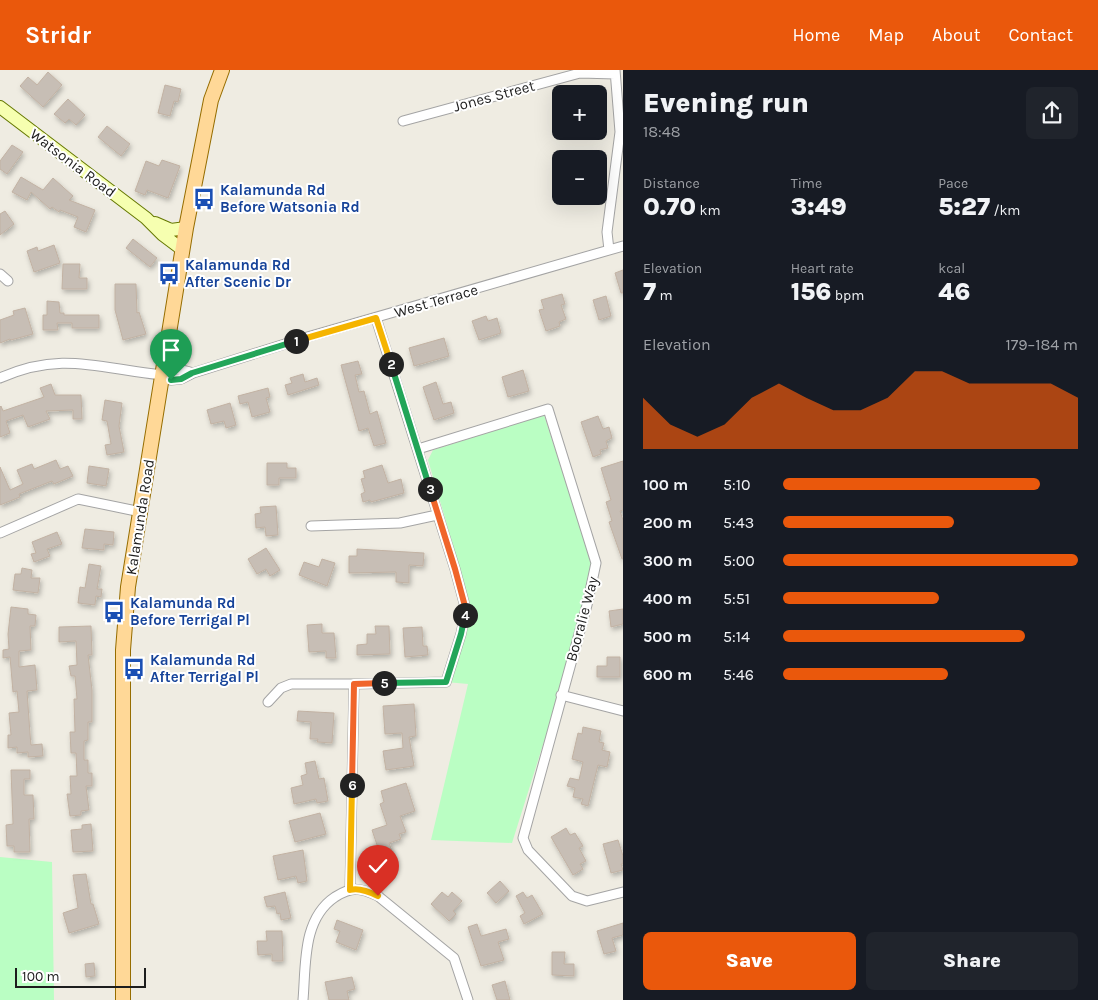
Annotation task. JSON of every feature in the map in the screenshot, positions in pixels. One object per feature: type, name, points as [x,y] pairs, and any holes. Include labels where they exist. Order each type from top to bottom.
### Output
[{"type":"main road","name":"Kalamunda Road","points":[[123,1000],[123,650],[128,587],[186,228],[211,100],[222,70]]},
{"type":"street","name":"Jones Street","points":[[403,121],[580,73],[615,72]]},
{"type":"street","points":[[609,250],[607,232],[620,132],[615,72]]},
{"type":"street","name":"Watsonia Road","points":[[0,107],[146,218],[171,230],[186,228]]},
{"type":"street","name":"Watsonia Road","points":[[146,218],[182,250]]},
{"type":"street","name":"West Terrace","points":[[163,375],[170,369],[185,370],[192,373],[304,338],[623,246]]},
{"type":"street","points":[[0,274],[8,281]]},
{"type":"street","points":[[268,702],[281,688],[291,684],[446,682],[461,634],[466,610],[455,569],[376,318]]},
{"type":"street","points":[[0,378],[20,369],[72,362],[163,375]]},
{"type":"street","name":"Booralie Way","points":[[418,449],[548,408],[596,564],[587,605],[523,838],[528,850],[572,896],[588,901],[623,892]]},
{"type":"street","points":[[0,533],[78,499],[141,512]]},
{"type":"street","points":[[311,526],[400,523],[437,514]]},
{"type":"street","points":[[350,890],[354,684]]},
{"type":"street","points":[[561,695],[623,711]]},
{"type":"street","points":[[303,1000],[308,940],[316,917],[328,903],[354,888],[365,890],[378,896],[454,958],[468,1000]]},
{"type":"green space","points":[[544,415],[592,563],[587,605],[512,843],[431,840],[468,684],[446,682],[466,610],[471,607],[428,460],[433,450]]},
{"type":"green space","points":[[0,857],[52,862],[54,1000],[0,1000]]},
{"type":"building","points":[[48,72],[62,85],[43,107],[20,86],[28,77],[37,85]]},
{"type":"building","points":[[165,85],[181,89],[178,102],[174,101],[170,116],[158,113]]},
{"type":"building","points":[[68,99],[85,115],[76,125],[69,119],[65,123],[54,114]]},
{"type":"building","points":[[107,126],[130,144],[121,156],[98,137]]},
{"type":"building","points":[[12,145],[23,152],[7,174],[0,169],[0,161]]},
{"type":"building","points":[[162,160],[180,166],[168,198],[147,190],[145,195],[135,191],[146,161],[159,166]]},
{"type":"building","points":[[21,177],[43,190],[53,178],[73,196],[69,200],[95,210],[86,232],[74,227],[78,217],[60,210],[59,212],[52,207],[50,209],[31,192],[27,200],[12,192]]},
{"type":"building","points":[[5,211],[14,224],[0,235],[0,214]]},
{"type":"building","points":[[133,239],[157,258],[150,267],[126,248]]},
{"type":"building","points":[[54,245],[60,263],[34,272],[27,251],[37,247],[38,251]]},
{"type":"building","points":[[63,264],[80,264],[79,278],[87,278],[87,289],[62,289]]},
{"type":"building","points":[[623,270],[623,293],[621,293],[615,273]]},
{"type":"building","points":[[115,284],[136,284],[137,313],[139,312],[146,334],[123,340],[115,310]]},
{"type":"building","points":[[562,294],[565,304],[561,305],[566,319],[559,322],[560,326],[546,331],[539,310],[544,309],[541,300]]},
{"type":"building","points":[[606,296],[611,316],[599,320],[593,300]]},
{"type":"building","points":[[47,301],[59,302],[60,313],[64,313],[64,315],[99,315],[99,328],[72,328],[72,323],[57,323],[58,330],[43,330],[43,315],[47,315]]},
{"type":"building","points":[[25,308],[33,334],[0,343],[0,320],[14,315],[13,311]]},
{"type":"building","points":[[486,316],[488,321],[497,318],[501,333],[479,340],[472,321]]},
{"type":"building","points":[[444,338],[449,356],[414,366],[409,348]]},
{"type":"building","points":[[358,361],[362,374],[355,375],[359,392],[364,391],[370,414],[377,411],[386,443],[374,446],[368,428],[359,431],[341,365]]},
{"type":"building","points":[[523,370],[529,391],[508,397],[502,377]]},
{"type":"building","points":[[303,374],[305,382],[317,378],[319,385],[288,395],[285,385],[292,383],[290,378]]},
{"type":"building","points":[[436,382],[443,404],[451,402],[454,413],[434,420],[423,387]]},
{"type":"building","points":[[51,384],[55,395],[81,395],[82,419],[73,419],[73,410],[46,411],[50,419],[28,427],[23,415],[6,421],[10,433],[0,437],[0,407],[3,411],[44,397],[40,388]]},
{"type":"building","points":[[268,388],[270,397],[266,398],[270,412],[252,417],[248,402],[240,404],[238,396]]},
{"type":"building","points":[[105,400],[122,403],[119,426],[124,452],[107,455],[105,445],[111,444],[107,421],[102,420]]},
{"type":"building","points":[[230,403],[236,425],[226,428],[224,421],[211,424],[207,410]]},
{"type":"building","points":[[598,416],[603,429],[609,427],[612,438],[606,441],[608,448],[600,450],[601,454],[593,457],[581,422]]},
{"type":"building","points":[[56,460],[60,469],[68,466],[73,476],[54,484],[52,481],[19,494],[20,497],[0,505],[0,467],[10,490],[23,484],[17,470],[32,464],[34,469]]},
{"type":"building","points":[[623,461],[623,510],[620,511],[623,520],[622,559],[609,522],[612,521],[606,502],[611,500],[601,468]]},
{"type":"building","points":[[267,463],[287,463],[287,468],[296,468],[296,478],[279,478],[279,485],[267,485]]},
{"type":"building","points":[[382,465],[388,483],[401,479],[404,493],[371,502],[370,500],[363,502],[361,494],[365,492],[361,479],[365,478],[363,471]]},
{"type":"building","points":[[89,466],[109,469],[106,486],[87,483]]},
{"type":"building","points":[[276,506],[278,535],[266,536],[265,527],[256,528],[255,514],[261,513],[260,507]]},
{"type":"building","points":[[85,529],[114,532],[113,545],[104,544],[104,550],[82,548]]},
{"type":"building","points":[[57,532],[62,544],[47,549],[50,556],[34,562],[31,554],[36,553],[32,542]]},
{"type":"building","points":[[266,548],[280,570],[270,576],[266,569],[257,574],[248,559]]},
{"type":"building","points":[[357,549],[424,553],[423,566],[409,565],[409,583],[396,582],[396,572],[349,573],[349,556],[357,556]]},
{"type":"building","points":[[322,559],[335,563],[327,586],[299,575],[304,562],[319,567]]},
{"type":"building","points":[[89,564],[101,566],[97,589],[102,589],[101,597],[96,596],[95,605],[78,603],[80,587],[85,588]]},
{"type":"building","points":[[22,568],[32,570],[31,578],[40,578],[38,593],[13,590],[15,574],[21,574]]},
{"type":"building","points":[[11,607],[28,609],[28,614],[36,615],[35,626],[30,626],[31,650],[19,651],[19,667],[35,665],[37,690],[27,691],[30,734],[31,745],[42,744],[43,756],[28,757],[28,752],[17,753],[17,747],[8,748],[8,735],[11,735],[9,713],[19,712],[17,691],[13,692],[10,657],[3,658],[3,650],[9,649],[8,634]]},
{"type":"building","points":[[623,609],[623,624],[611,627],[609,611]]},
{"type":"building","points":[[322,624],[322,633],[334,633],[336,658],[326,658],[326,651],[309,652],[307,625]]},
{"type":"building","points":[[91,626],[92,655],[88,655],[92,690],[92,722],[88,722],[88,740],[84,741],[84,760],[88,760],[88,773],[92,773],[92,786],[86,786],[89,810],[81,811],[81,815],[70,816],[67,794],[71,794],[70,776],[77,776],[76,753],[71,753],[70,732],[75,732],[74,699],[77,699],[75,676],[71,676],[69,666],[77,665],[76,641],[59,642],[59,627]]},
{"type":"building","points":[[375,626],[389,626],[390,654],[357,655],[357,645],[367,644],[367,634],[376,634]]},
{"type":"building","points":[[422,627],[423,646],[427,646],[428,655],[405,657],[403,628]]},
{"type":"building","points":[[607,657],[620,657],[620,677],[597,677],[597,666],[607,666]]},
{"type":"building","points":[[414,704],[416,736],[409,737],[414,766],[386,770],[383,751],[403,748],[402,733],[385,734],[383,706]]},
{"type":"building","points":[[298,711],[334,713],[332,743],[317,742],[318,739],[310,739],[311,722],[297,721]]},
{"type":"building","points":[[583,727],[601,731],[599,742],[604,743],[602,750],[610,752],[607,767],[598,765],[588,806],[581,804],[583,799],[573,797],[575,788],[567,786],[570,778],[579,780],[583,762],[572,759],[578,733],[582,734]]},
{"type":"building","points":[[315,761],[319,779],[324,778],[328,801],[317,803],[316,799],[294,804],[291,788],[303,785],[301,776],[307,774],[305,763]]},
{"type":"building","points":[[11,770],[30,770],[30,779],[24,779],[24,795],[33,795],[34,819],[29,819],[30,852],[14,852],[14,846],[7,846],[6,825],[13,824]]},
{"type":"building","points":[[406,783],[415,811],[400,816],[406,832],[399,834],[401,839],[389,843],[392,851],[380,854],[372,830],[387,825],[380,804],[384,802],[381,791]]},
{"type":"building","points":[[320,813],[326,834],[295,842],[289,821]]},
{"type":"building","points":[[91,824],[93,851],[73,852],[71,830],[82,829],[82,825]]},
{"type":"building","points":[[566,828],[570,835],[575,833],[583,846],[579,848],[586,861],[580,864],[583,869],[573,875],[551,837]]},
{"type":"building","points":[[618,840],[623,856],[623,864],[621,864],[623,870],[611,873],[603,844]]},
{"type":"building","points":[[303,850],[307,881],[298,883],[296,876],[278,880],[273,856]]},
{"type":"building","points":[[86,874],[91,904],[93,904],[99,924],[69,933],[63,913],[78,908],[73,875]]},
{"type":"building","points":[[500,881],[509,891],[496,903],[487,893]]},
{"type":"building","points":[[285,892],[291,918],[281,920],[280,913],[277,914],[275,906],[267,907],[264,897]]},
{"type":"building","points":[[442,892],[448,897],[452,892],[462,901],[453,911],[456,914],[449,921],[431,904]]},
{"type":"building","points":[[523,892],[527,898],[532,895],[543,914],[524,924],[520,916],[525,913],[516,896]]},
{"type":"building","points":[[337,920],[363,930],[356,950],[336,942],[340,931],[334,929]]},
{"type":"building","points":[[623,923],[623,935],[612,938],[616,951],[604,954],[597,931]]},
{"type":"building","points":[[477,924],[481,936],[506,929],[509,939],[498,942],[504,960],[481,966],[468,927]]},
{"type":"building","points":[[266,931],[282,931],[283,961],[272,961],[272,954],[258,955],[257,941],[267,941]]},
{"type":"building","points":[[552,952],[565,952],[564,964],[574,964],[574,976],[552,975]]},
{"type":"building","points":[[94,963],[95,976],[86,977],[85,964]]},
{"type":"building","points":[[352,977],[355,989],[347,991],[349,1000],[329,1000],[325,982]]},
{"type":"building","points":[[505,981],[510,1000],[497,1000],[492,985]]},
{"type":"place","name":"Kalamunda Rd Before Watsonia Rd","points":[[204,199]]},
{"type":"place","name":"Kalamunda Rd After Scenic Dr","points":[[169,274]]},
{"type":"place","name":"Kalamunda Rd Before Terrigal Pl","points":[[114,612]]},
{"type":"place","name":"Kalamunda Rd After Terrigal Pl","points":[[134,669]]},
{"type":"route","points":[[171,380],[181,379],[192,373],[376,318],[455,569],[466,610],[461,634],[446,682],[354,684],[350,890],[354,888],[365,890],[378,896]]}]
